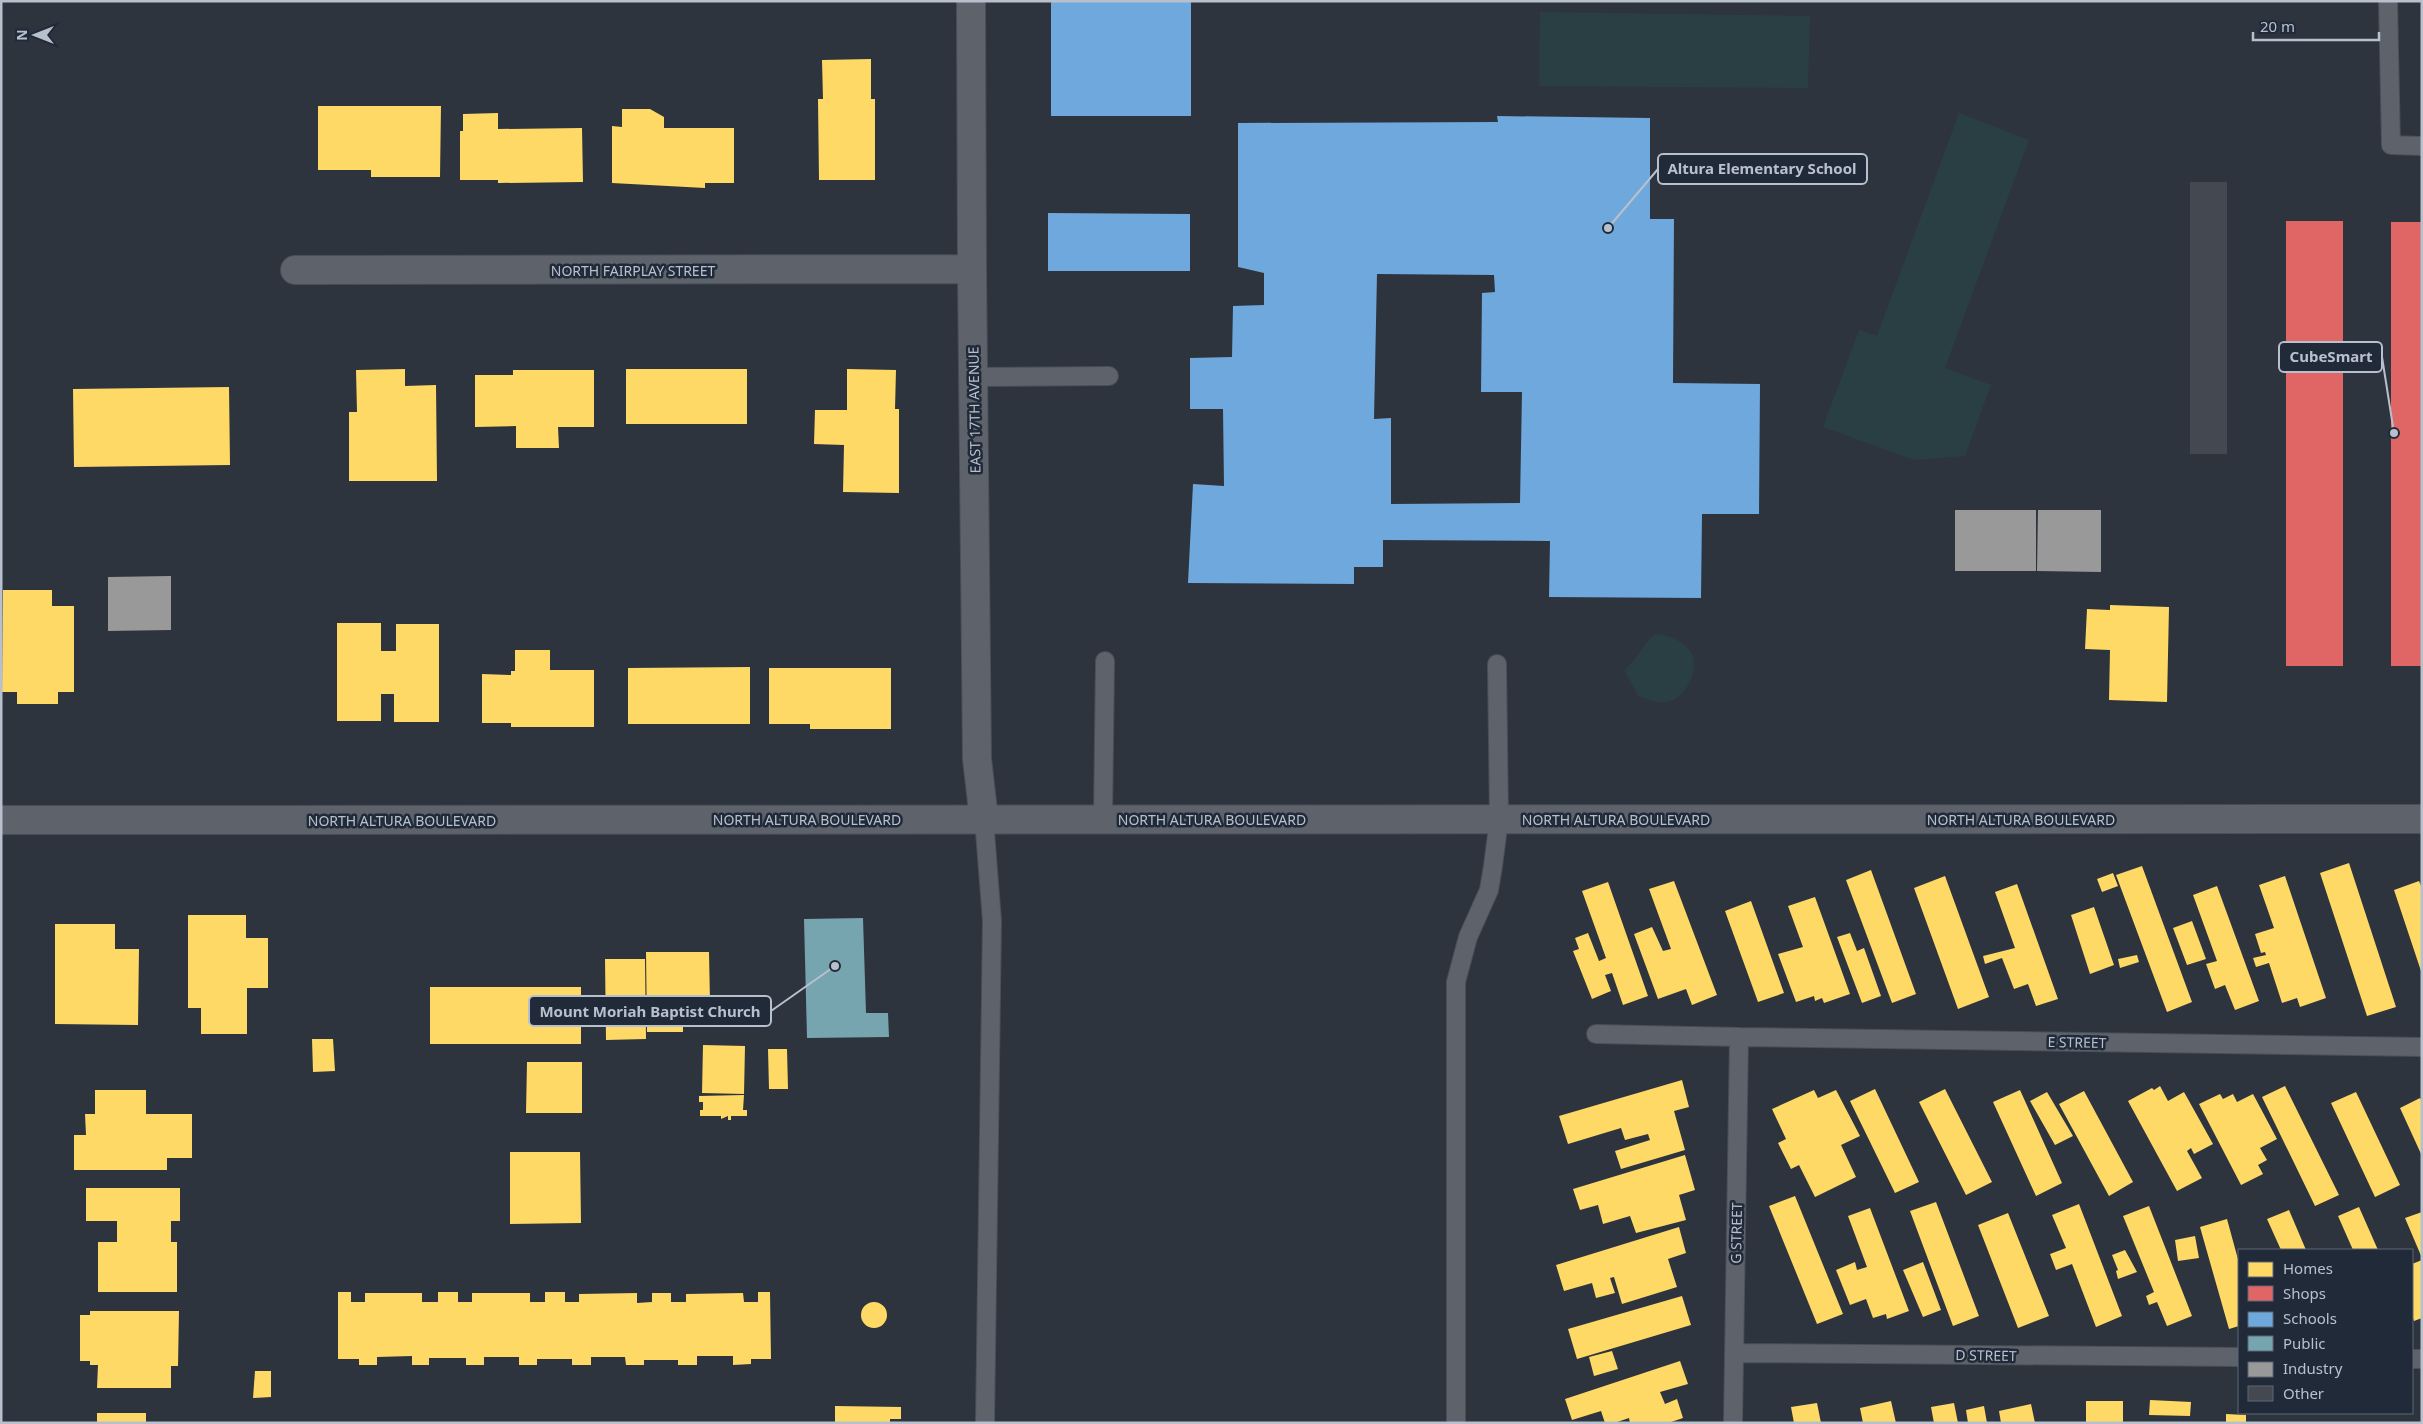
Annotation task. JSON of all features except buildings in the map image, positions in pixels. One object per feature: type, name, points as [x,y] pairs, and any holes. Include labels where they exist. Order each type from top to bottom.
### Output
[{"type":"street","name":"EAST 17TH AVENUE","points":[[971,1],[978,759],[984,819]]},
{"type":"street","name":"NORTH FAIRPLAY STREET","points":[[295,270],[972,269]]},
{"type":"street","name":"NORTH ALTURA BOULEVARD","points":[[1,820],[2422,819]]},
{"type":"lane","points":[[2388,1],[2391,146],[2422,146]]},
{"type":"lane","points":[[973,377],[1109,376]]},
{"type":"lane","points":[[1103,819],[1106,661]]},
{"type":"lane","points":[[1456,1423],[1456,982],[1468,937],[1489,890],[1499,819],[1497,664]]},
{"type":"lane","points":[[984,819],[992,922],[985,1423]]},
{"type":"lane","name":"E STREET","points":[[1596,1034],[1739,1040],[2422,1047]]},
{"type":"lane","name":"G STREET","points":[[1733,1423],[1739,1040]]},
{"type":"lane","name":"D STREET","points":[[1734,1353],[2238,1358]]},
{"type":"green space","points":[[1540,12],[1810,16],[1808,88],[1539,86]]},
{"type":"green space","points":[[1959,113],[2029,140],[1945,368],[1991,385],[1965,456],[1914,460],[1823,427],[1859,330],[1877,336]]},
{"type":"green space","points":[[1655,634],[1666,636],[1682,643],[1691,652],[1693,657],[1693,671],[1688,686],[1672,701],[1654,701],[1638,696],[1624,670]]},
{"type":"place","name":"Altura Elementary School","points":[[1608,228]]},
{"type":"place","name":"CubeSmart","points":[[2394,433]]},
{"type":"place","name":"Mount Moriah Baptist Church","points":[[835,966]]}]
